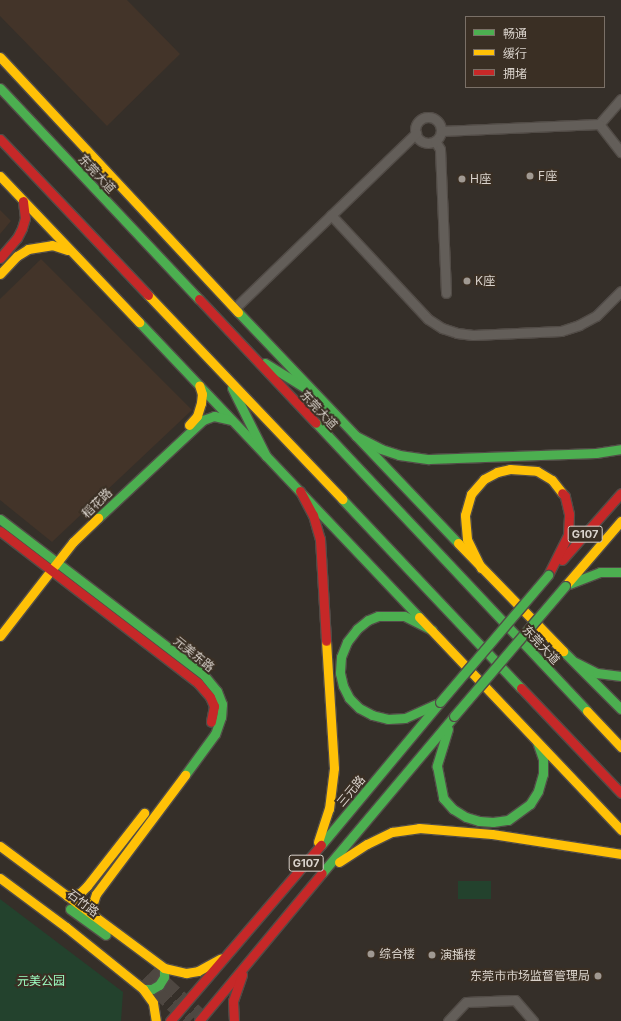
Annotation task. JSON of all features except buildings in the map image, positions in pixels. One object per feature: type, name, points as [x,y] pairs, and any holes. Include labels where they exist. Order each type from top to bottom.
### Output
[{"type":"main road","points":[[0,57],[356,436],[482,568],[621,709]]},
{"type":"main road","name":"东莞大道","points":[[0,88],[621,747]]},
{"type":"main road","points":[[0,139],[621,793]]},
{"type":"main road","points":[[0,176],[621,830]]},
{"type":"main road","points":[[0,258],[17,238],[22,228],[25,214],[23,201]]},
{"type":"main road","points":[[0,274],[17,256],[28,249],[52,245],[64,248],[71,252]]},
{"type":"main road","points":[[248,352],[316,394]]},
{"type":"main road","points":[[225,376],[266,456]]},
{"type":"main road","name":"稻花路","points":[[0,636],[69,538],[188,427],[197,416],[202,403],[202,394],[199,385]]},
{"type":"main road","name":"稻花路","points":[[0,624],[51,564],[203,420],[214,416],[232,420]]},
{"type":"main road","points":[[356,436],[381,449],[399,455],[429,459],[596,453],[621,449]]},
{"type":"main road","points":[[482,568],[467,539],[465,515],[471,494],[484,479],[497,472],[510,469],[525,469],[537,471],[552,480],[565,496],[569,514],[568,535],[548,575]]},
{"type":"main road","points":[[300,491],[313,515],[320,539],[334,768],[329,809],[324,828],[311,857]]},
{"type":"main road","name":"G107","points":[[548,575],[621,493]]},
{"type":"main road","name":"元美东路","points":[[0,519],[51,564],[198,683],[210,697],[214,706],[213,717],[208,730],[151,805],[87,886],[80,893],[67,896]]},
{"type":"main road","name":"G107","points":[[199,1021],[454,716],[621,521]]},
{"type":"main road","name":"元美东路","points":[[0,530],[51,564],[203,674],[217,691],[222,704],[221,717],[215,734],[96,894],[93,902],[94,915]]},
{"type":"main road","points":[[566,586],[584,577],[600,572],[621,572]]},
{"type":"main road","name":"三元路","points":[[170,1021],[311,857],[548,575]]},
{"type":"main road","points":[[432,630],[417,621],[404,616],[378,616],[368,620],[357,629],[347,642],[341,657],[340,673],[343,686],[349,698],[359,708],[377,716],[388,719],[405,718],[440,702]]},
{"type":"main road","points":[[575,662],[597,672],[621,676]]},
{"type":"main road","points":[[454,716],[440,751],[437,766],[439,784],[443,798],[453,809],[466,817],[493,822],[508,820],[530,804],[538,791],[543,774],[543,759],[537,742]]},
{"type":"main road","points":[[324,872],[366,844],[392,832],[419,828],[492,834],[621,854]]},
{"type":"main road","points":[[0,846],[164,968],[186,973],[198,971],[225,956]]},
{"type":"main road","name":"石竹路","points":[[0,856],[152,970]]},
{"type":"main road","name":"石竹路","points":[[0,867],[143,979]]},
{"type":"main road","points":[[0,878],[66,927],[143,989],[153,1003],[156,1021]]},
{"type":"main road","points":[[234,1021],[233,1001],[246,963]]},
{"type":"main road","points":[[143,989],[152,989],[159,985],[164,977],[164,968]]},
{"type":"street","points":[[441,131],[598,124],[621,99]]},
{"type":"street","points":[[235,308],[416,133],[419,122],[430,117],[437,120],[441,131]]},
{"type":"street","points":[[598,124],[621,152]]},
{"type":"street","points":[[435,141],[441,131]]},
{"type":"street","points":[[416,133],[423,142],[435,141]]},
{"type":"street","points":[[435,141],[440,150],[446,293]]},
{"type":"street","points":[[331,215],[428,319],[442,328],[457,333],[472,335],[561,331],[579,325],[596,316],[611,303],[621,291]]},
{"type":"street","points":[[448,1021],[466,1002],[515,1000],[533,1021]]},
{"type":"shaded area","points":[[0,0],[127,0],[180,54],[107,126],[0,16]]},
{"type":"shaded area","points":[[0,210],[11,221],[0,234]]},
{"type":"shaded area","points":[[41,259],[192,410],[52,542],[0,500],[0,299]]},
{"type":"green space","points":[[458,881],[491,881],[491,899],[458,899]]},
{"type":"green space","name":"元美公园","points":[[0,899],[123,992],[121,1021],[0,1021]]},
{"type":"tunnel","points":[[152,970],[207,1021]]},
{"type":"tunnel","points":[[143,979],[190,1021]]},
{"type":"traffic: fast","points":[[0,88],[199,299]]},
{"type":"traffic: fast","points":[[238,312],[458,543]]},
{"type":"traffic: fast","points":[[139,322],[419,617]]},
{"type":"traffic: fast","points":[[265,363],[315,394]]},
{"type":"traffic: fast","points":[[232,388],[266,456]]},
{"type":"traffic: fast","points":[[98,518],[203,420],[214,416],[232,420]]},
{"type":"traffic: fast","points":[[316,423],[587,711]]},
{"type":"traffic: fast","points":[[356,436],[381,449],[399,455],[429,459],[596,453],[621,449]]},
{"type":"traffic: fast","points":[[342,499],[521,688]]},
{"type":"traffic: fast","points":[[0,519],[203,674],[217,691],[222,704],[221,717],[215,734],[185,775]]},
{"type":"traffic: fast","points":[[569,584],[600,572],[621,572]]},
{"type":"traffic: fast","points":[[440,702],[548,575]]},
{"type":"traffic: fast","points":[[454,716],[565,586]]},
{"type":"traffic: fast","points":[[432,630],[404,616],[378,616],[368,620],[357,629],[347,642],[341,657],[340,673],[343,686],[349,698],[359,708],[372,715],[388,719],[405,718],[436,704]]},
{"type":"traffic: fast","points":[[563,651],[621,709]]},
{"type":"traffic: fast","points":[[575,662],[597,673],[621,676]]},
{"type":"traffic: fast","points":[[321,845],[440,702]]},
{"type":"traffic: fast","points":[[322,873],[454,716]]},
{"type":"traffic: fast","points":[[448,729],[437,766],[443,798],[453,809],[466,817],[479,821],[493,822],[508,820],[530,804],[538,791],[543,774],[543,759],[537,742]]},
{"type":"traffic: fast","points":[[70,909],[106,935]]},
{"type":"traffic: fast","points":[[143,989],[152,989],[159,985],[164,977],[164,968]]},
{"type":"traffic: slow","points":[[0,57],[238,312]]},
{"type":"traffic: slow","points":[[0,176],[139,322]]},
{"type":"traffic: slow","points":[[0,274],[17,256],[28,249],[52,245],[67,250]]},
{"type":"traffic: slow","points":[[148,295],[342,499]]},
{"type":"traffic: slow","points":[[189,425],[197,416],[201,403],[202,394],[199,385]]},
{"type":"traffic: slow","points":[[481,568],[467,539],[465,515],[471,494],[484,479],[497,472],[510,469],[537,471],[552,480],[562,493]]},
{"type":"traffic: slow","points":[[0,636],[73,542],[98,518]]},
{"type":"traffic: slow","points":[[565,586],[621,521]]},
{"type":"traffic: slow","points":[[458,543],[563,651]]},
{"type":"traffic: slow","points":[[419,617],[621,830]]},
{"type":"traffic: slow","points":[[318,842],[329,809],[334,768],[326,641]]},
{"type":"traffic: slow","points":[[587,711],[621,747]]},
{"type":"traffic: slow","points":[[93,915],[93,903],[96,894],[185,775]]},
{"type":"traffic: slow","points":[[67,896],[80,893],[87,886],[144,813]]},
{"type":"traffic: slow","points":[[339,862],[367,844],[392,832],[419,828],[492,834],[621,854]]},
{"type":"traffic: slow","points":[[0,846],[164,968],[186,973],[198,971],[221,958]]},
{"type":"traffic: slow","points":[[0,878],[66,927],[143,989],[153,1003],[156,1021]]},
{"type":"traffic: jam","points":[[0,139],[148,295]]},
{"type":"traffic: jam","points":[[0,258],[17,238],[22,228],[25,218],[23,201]]},
{"type":"traffic: jam","points":[[199,299],[316,423]]},
{"type":"traffic: jam","points":[[300,491],[313,515],[320,539],[326,641]]},
{"type":"traffic: jam","points":[[548,575],[568,535],[569,514],[565,496],[562,493]]},
{"type":"traffic: jam","points":[[562,560],[621,493]]},
{"type":"traffic: jam","points":[[0,531],[198,683],[210,697],[214,706],[211,722]]},
{"type":"traffic: jam","points":[[521,688],[621,793]]},
{"type":"traffic: jam","points":[[170,1021],[321,845]]},
{"type":"traffic: jam","points":[[199,1021],[322,873]]},
{"type":"traffic: jam","points":[[234,1021],[233,1001],[242,975]]},
{"type":"place","name":"F座","points":[[530,176]]},
{"type":"place","name":"H座","points":[[462,179]]},
{"type":"place","name":"K座","points":[[467,281]]},
{"type":"place","name":"综合楼","points":[[371,954]]},
{"type":"place","name":"演播楼","points":[[432,955]]},
{"type":"place","name":"东莞市市场监督管理局","points":[[598,976]]}]
